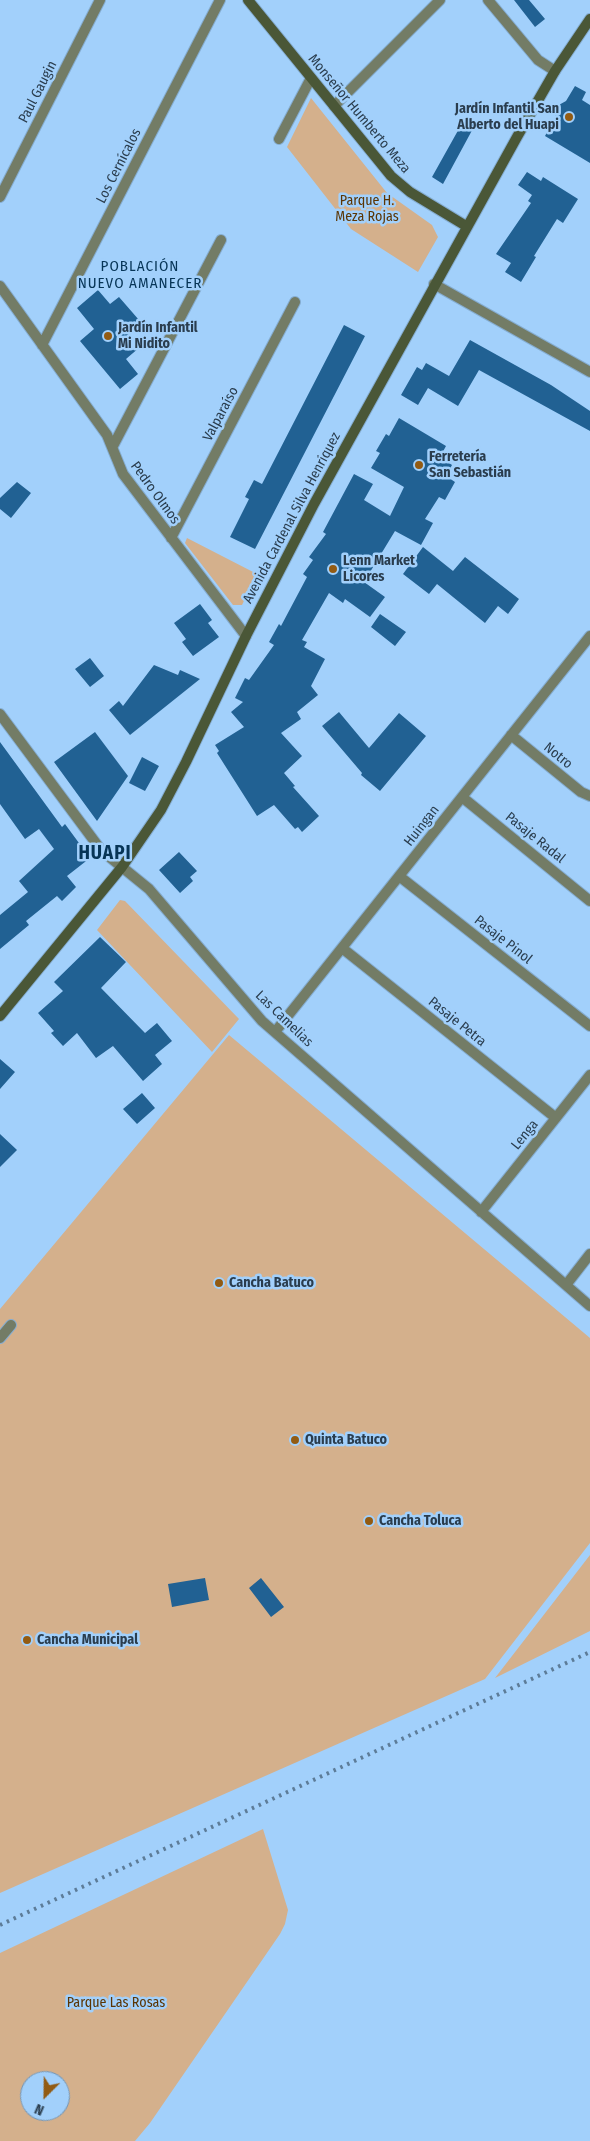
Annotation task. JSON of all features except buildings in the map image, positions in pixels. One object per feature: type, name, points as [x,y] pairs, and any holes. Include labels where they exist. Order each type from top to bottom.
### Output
[{"type":"street","name":"Paul Gaugin","points":[[0,197],[100,0]]},
{"type":"street","name":"Los Cernícalos","points":[[42,345],[220,0]]},
{"type":"street","points":[[334,106],[440,0]]},
{"type":"street","points":[[488,0],[538,60],[555,71]]},
{"type":"street","name":"Monseñor Humberto Meza","points":[[252,2],[311,78],[400,184],[466,226]]},
{"type":"street","name":"Avenida Cardenal Silva Henríquez","points":[[0,1016],[122,867],[150,828],[173,790],[246,636],[314,504],[466,226],[555,71],[590,19]]},
{"type":"street","points":[[278,140],[311,78]]},
{"type":"street","points":[[113,446],[221,240]]},
{"type":"street","points":[[434,284],[590,372]]},
{"type":"street","name":"Pedro Olmos","points":[[0,286],[107,435],[123,474],[246,636]]},
{"type":"street","name":"Valparaíso","points":[[171,538],[295,302]]},
{"type":"street","name":"Huingan","points":[[275,1032],[590,636]]},
{"type":"street","name":"Las Camelias","points":[[0,714],[101,850],[154,894],[275,1032],[590,1306]]},
{"type":"street","name":"Notro","points":[[511,736],[581,792],[590,796]]},
{"type":"street","name":"Pasaje Radal","points":[[462,797],[590,901]]},
{"type":"street","name":"Pasaje Pinol","points":[[399,876],[590,1026]]},
{"type":"street","name":"Pasaje Petra","points":[[342,948],[556,1118]]},
{"type":"street","name":"Lenga","points":[[481,1212],[590,1075]]},
{"type":"street","points":[[566,1285],[590,1254]]},
{"type":"street","points":[[0,1338],[11,1325]]},
{"type":"green space","name":"Parque H. Meza Rojas","points":[[311,98],[387,193],[432,225],[438,237],[418,272],[351,229],[287,147]]},
{"type":"green space","points":[[187,538],[257,574],[242,605],[233,605],[185,543]]},
{"type":"green space","points":[[120,900],[125,901],[239,1019],[212,1052],[97,930]]},
{"type":"green space","name":"Quinta Batuco","points":[[229,1035],[590,1338],[590,1543],[485,1679],[0,1893],[0,1309]]},
{"type":"green space","points":[[590,1555],[590,1631],[495,1678]]},
{"type":"green space","name":"Parque Las Rosas","points":[[263,1829],[288,1910],[285,1924],[150,2123],[135,2141],[0,2141],[0,1953]]},
{"type":"railway","points":[[0,1925],[590,1652]]},
{"type":"place","name":"Jardín Infantil San Alberto del Huapi","points":[[569,117]]},
{"type":"place","name":"Jardín Infantil Mi Nidito","points":[[108,336]]},
{"type":"place","name":"Ferretería San Sebastián","points":[[419,465]]},
{"type":"place","name":"Lenn Market Licores","points":[[333,569]]},
{"type":"place","name":"Cancha Batuco","points":[[219,1283]]},
{"type":"place","name":"Quinta Batuco","points":[[295,1440]]},
{"type":"place","name":"Cancha Toluca","points":[[369,1521]]},
{"type":"place","name":"Cancha Municipal","points":[[27,1640]]},
{"type":"district","name":"POBLACIÓN NUEVO AMANECER","points":[[140,276]]},
{"type":"district","name":"HUAPI","points":[[105,854]]}]
